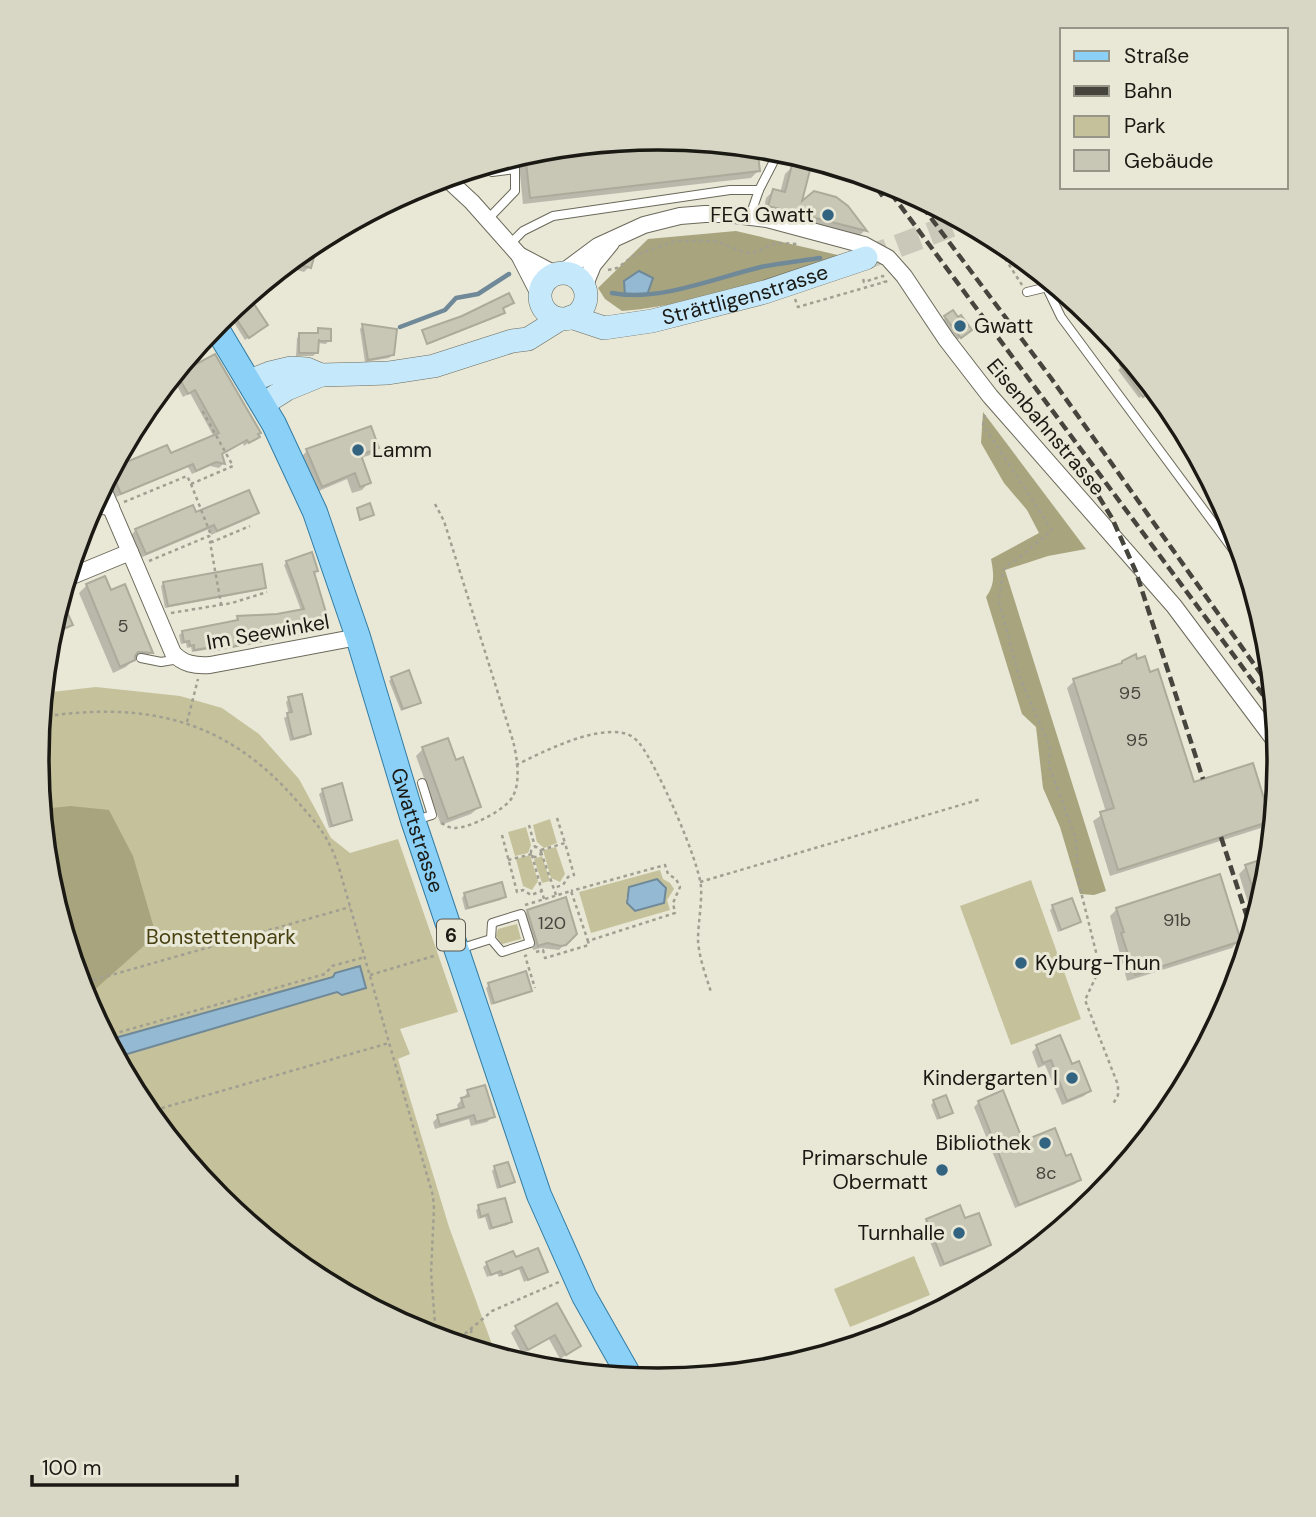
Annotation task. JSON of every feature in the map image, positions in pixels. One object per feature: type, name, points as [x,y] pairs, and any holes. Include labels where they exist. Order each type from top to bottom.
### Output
[{"type":"main road","name":"Strättligenstrasse","points":[[566,318],[604,328],[625,326],[866,269]]},
{"type":"main road","points":[[512,341],[530,325],[544,281],[559,273],[578,278],[585,293],[599,311],[625,326]]},
{"type":"main road","points":[[263,404],[287,389],[321,375],[409,370],[459,359],[536,335],[583,307],[585,293]]},
{"type":"main road","points":[[540,299],[549,314],[566,318]]},
{"type":"main road","name":"Gwattstrasse","points":[[221,334],[263,404],[315,512],[423,818],[457,950],[538,1195],[574,1276],[624,1366]]},
{"type":"main road","points":[[250,381],[291,368],[307,369],[321,375]]},
{"type":"street","points":[[453,185],[515,250],[540,299]]},
{"type":"street","name":"Eisenbahnstrasse","points":[[559,273],[598,246],[644,225],[680,216],[750,216],[864,245],[888,258],[904,276],[940,331],[990,396],[1174,606],[1266,730]]},
{"type":"street","name":"Eisenbahnstrasse","points":[[585,293],[593,265],[613,241]]},
{"type":"street","points":[[515,250],[559,273]]},
{"type":"street","name":"Im Seewinkel","points":[[107,499],[157,616],[179,659],[201,665],[358,636]]},
{"type":"street","points":[[104,506],[111,507]]},
{"type":"street","points":[[78,575],[133,559]]},
{"type":"lane","points":[[750,216],[759,190],[775,161]]},
{"type":"lane","points":[[488,219],[514,191],[516,169],[495,172]]},
{"type":"lane","points":[[515,250],[523,231],[553,216],[730,190],[759,190]]},
{"type":"lane","points":[[1027,292],[1044,288]]},
{"type":"lane","points":[[1054,296],[1061,317],[1227,541]]},
{"type":"lane","points":[[141,658],[162,662],[179,659]]},
{"type":"lane","points":[[422,783],[423,818]]},
{"type":"lane","points":[[521,914],[530,943],[502,952],[491,939],[492,923],[521,914]]},
{"type":"lane","points":[[457,950],[491,939]]},
{"type":"path","points":[[604,269],[617,268],[635,255],[676,241],[708,240],[754,253],[776,243],[802,244],[821,234]]},
{"type":"path","points":[[1006,259],[1027,292]]},
{"type":"path","points":[[864,282],[883,276],[885,282]]},
{"type":"path","points":[[795,297],[798,307],[904,276]]},
{"type":"path","points":[[990,396],[983,425],[1052,530],[1007,565],[1003,571],[999,601],[1018,673],[1050,747],[1049,766],[1076,839],[1078,880],[1100,968],[1085,1000],[1118,1085],[1118,1095],[1113,1104]]},
{"type":"path","points":[[191,484],[233,466],[202,410]]},
{"type":"path","points":[[111,507],[187,476],[212,534],[133,559]]},
{"type":"path","points":[[423,818],[454,828],[491,815],[513,797],[517,781],[513,741],[444,521],[435,504]]},
{"type":"path","points":[[212,541],[250,526]]},
{"type":"path","points":[[209,536],[221,604]]},
{"type":"path","points":[[157,616],[267,592]]},
{"type":"path","points":[[187,722],[201,665]]},
{"type":"path","points":[[50,716],[90,711],[158,715],[187,722],[217,735],[246,753],[290,793],[328,839],[365,957],[433,1196],[431,1272],[435,1325]]},
{"type":"path","points":[[516,765],[590,735],[620,732],[632,736],[642,747],[688,843],[700,882],[699,946],[711,992]]},
{"type":"path","points":[[700,882],[981,799]]},
{"type":"path","points":[[553,888],[563,886],[568,877],[574,875],[557,818]]},
{"type":"path","points":[[529,825],[535,847],[532,854],[545,899]]},
{"type":"path","points":[[502,835],[517,892],[523,890],[531,895],[542,891]]},
{"type":"path","points":[[508,860],[532,854],[538,856],[541,851],[565,843]]},
{"type":"path","points":[[535,847],[541,851],[556,896]]},
{"type":"path","points":[[521,914],[525,905],[665,865],[668,874],[676,879],[680,887],[673,903],[675,913],[587,941]]},
{"type":"path","points":[[535,988],[525,956],[543,950],[545,958],[589,945],[571,891]]},
{"type":"path","points":[[91,982],[350,907]]},
{"type":"path","points":[[370,975],[457,950]]},
{"type":"path","points":[[115,1033],[325,974],[332,966],[365,957]]},
{"type":"path","points":[[160,1108],[389,1043]]},
{"type":"path","points":[[462,1335],[500,1307],[574,1276]]},
{"type":"path","points":[[470,1338],[472,1326]]},
{"type":"green space","name":"Bonstettenpark","points":[[96,687],[180,696],[222,708],[259,734],[299,779],[331,838],[350,853],[398,839],[458,1012],[400,1029],[410,1054],[398,1059],[449,1227],[492,1344],[389,1305],[353,1286],[287,1242],[227,1189],[200,1160],[152,1097],[112,1028],[95,992],[70,916],[54,838],[50,798],[53,692]]},
{"type":"green space","points":[[550,819],[557,843],[544,848],[537,842],[533,825]]},
{"type":"green space","points":[[526,827],[531,845],[528,853],[515,856],[508,832]]},
{"type":"green space","points":[[556,847],[565,874],[560,882],[551,878],[543,850]]},
{"type":"green space","points":[[530,855],[538,881],[532,890],[523,886],[516,859]]},
{"type":"green space","points":[[542,856],[550,881],[542,883],[534,859]]},
{"type":"green space","points":[[660,870],[663,879],[674,889],[667,900],[670,910],[591,933],[579,892]],"holes":[[[657,880],[666,888],[664,903],[636,910],[626,899],[629,890]]]},
{"type":"green space","name":"Kyburg-Thun","points":[[1031,880],[1081,1019],[1011,1045],[960,906]]},
{"type":"green space","points":[[517,924],[521,939],[502,944],[496,936],[498,929]]},
{"type":"green space","points":[[914,1256],[930,1295],[850,1327],[834,1289]]},
{"type":"shaded area","points":[[736,231],[842,256],[734,290],[650,308],[622,311],[605,299],[598,288],[648,239]]},
{"type":"shaded area","points":[[983,412],[1086,549],[1048,556],[1005,570],[1106,891],[1094,895],[1080,894],[1060,827],[1043,788],[1036,727],[1022,714],[986,597],[993,579],[991,559],[1039,533],[1027,510],[1004,483],[981,443]]},
{"type":"shaded area","points":[[71,806],[109,810],[133,856],[156,935],[94,990],[70,916],[54,838],[51,808]]},
{"type":"water","points":[[639,271],[653,278],[647,295],[625,296],[624,281]]},
{"type":"water","points":[[657,879],[666,888],[664,903],[635,911],[627,903],[629,887]]},
{"type":"water","points":[[360,966],[366,988],[342,995],[337,992],[126,1054],[117,1037],[333,977],[335,973]]},
{"type":"building","points":[[658,150],[698,151],[758,158],[760,171],[530,198],[526,164],[539,161],[618,151]]},
{"type":"building","name":"FEG Gwatt","points":[[792,165],[810,170],[802,201],[814,191],[836,197],[848,206],[867,231],[768,206],[773,189],[785,192]]},
{"type":"building","points":[[314,256],[311,268],[301,265]]},
{"type":"building","points":[[509,293],[514,303],[503,308],[505,313],[427,344],[422,330],[462,316]]},
{"type":"building","points":[[254,303],[268,325],[249,338],[236,319]]},
{"type":"building","name":"Gwatt","points":[[953,310],[958,317],[961,315],[972,330],[961,338],[944,316]]},
{"type":"building","points":[[362,324],[397,329],[394,355],[368,360]]},
{"type":"building","points":[[318,328],[331,329],[331,341],[319,339],[318,353],[299,353],[299,333],[318,333]]},
{"type":"building","points":[[215,354],[261,433],[258,434],[260,437],[249,443],[247,440],[222,454],[225,464],[216,462],[196,471],[193,464],[121,494],[116,482],[127,462],[167,445],[171,453],[219,433],[195,390],[188,394],[181,381],[193,366]]},
{"type":"building","points":[[1122,364],[1146,395],[1143,397]]},
{"type":"building","points":[[371,426],[379,448],[361,455],[371,483],[360,487],[355,473],[322,487],[306,449]]},
{"type":"building","points":[[249,490],[259,513],[217,531],[214,525],[146,554],[135,529],[193,505],[196,512]]},
{"type":"building","points":[[370,503],[374,515],[360,520],[357,508]]},
{"type":"building","points":[[312,552],[318,571],[314,572],[330,626],[214,650],[214,647],[194,650],[194,645],[190,646],[189,641],[184,642],[182,631],[238,620],[237,616],[277,614],[304,609],[286,561]]},
{"type":"building","points":[[262,564],[266,588],[168,606],[163,582]]},
{"type":"building","points":[[105,576],[111,590],[125,584],[153,653],[138,652],[135,660],[120,667],[86,584]]},
{"type":"building","points":[[67,613],[73,625],[64,629]]},
{"type":"building","points":[[1136,654],[1137,659],[1145,656],[1150,672],[1158,669],[1194,782],[1253,763],[1265,803],[1263,823],[1118,870],[1100,812],[1114,808],[1073,679]]},
{"type":"building","points":[[409,670],[421,703],[403,709],[391,677]]},
{"type":"building","points":[[302,694],[311,734],[293,739],[287,713],[292,712],[288,697]]},
{"type":"building","points":[[448,738],[456,760],[463,757],[481,807],[448,819],[422,747]]},
{"type":"building","points":[[342,783],[352,820],[332,826],[322,789]]},
{"type":"building","points":[[1258,861],[1252,888],[1245,865]]},
{"type":"building","points":[[1220,874],[1240,937],[1239,942],[1135,975],[1116,908]]},
{"type":"building","points":[[502,882],[506,897],[468,908],[464,893]]},
{"type":"building","points":[[566,897],[577,934],[566,945],[547,943],[538,946],[527,910]]},
{"type":"building","points":[[1072,898],[1081,922],[1061,930],[1052,905]]},
{"type":"building","points":[[526,971],[532,991],[494,1003],[488,983]]},
{"type":"building","points":[[1060,1035],[1072,1064],[1079,1061],[1091,1091],[1067,1101],[1051,1060],[1043,1063],[1036,1045]]},
{"type":"building","points":[[485,1085],[495,1117],[476,1122],[474,1115],[440,1125],[437,1115],[464,1107],[461,1098],[469,1096],[467,1090]]},
{"type":"building","points":[[1003,1090],[1023,1141],[1055,1128],[1066,1156],[1071,1154],[1081,1180],[1019,1205],[978,1101]]},
{"type":"building","points":[[946,1095],[953,1113],[940,1118],[933,1100]]},
{"type":"building","points":[[508,1162],[515,1182],[500,1187],[494,1166]]},
{"type":"building","points":[[505,1198],[512,1222],[492,1228],[488,1214],[481,1217],[478,1205]]},
{"type":"building","name":"Turnhalle","points":[[960,1205],[965,1218],[979,1213],[991,1245],[944,1264],[926,1219]]},
{"type":"building","points":[[538,1248],[548,1272],[528,1280],[522,1267],[502,1275],[501,1271],[491,1275],[486,1262],[513,1251],[516,1257]]},
{"type":"building","points":[[557,1303],[581,1346],[566,1355],[555,1335],[528,1350],[515,1326]]},
{"type":"waterway","points":[[612,293],[630,295],[668,292],[761,267],[820,258]]},
{"type":"waterway","points":[[400,327],[445,310],[456,298],[478,294],[509,274]]},
{"type":"tunnel","points":[[866,258],[952,226]]},
{"type":"railway","points":[[879,192],[884,198]]},
{"type":"railway","points":[[894,197],[1264,696]]},
{"type":"railway","points":[[926,212],[1051,378],[1261,674]]},
{"type":"railway","points":[[1075,458],[1112,518],[1136,572],[1203,779]]},
{"type":"railway","points":[[1221,837],[1246,915]]},
{"type":"place","name":"FEG Gwatt","points":[[828,215]]},
{"type":"place","name":"Gwatt","points":[[960,326]]},
{"type":"place","name":"Lamm","points":[[358,450]]},
{"type":"place","name":"Kyburg-Thun","points":[[1021,963]]},
{"type":"place","name":"Kindergarten I","points":[[1072,1078]]},
{"type":"place","name":"Bibliothek","points":[[1045,1143]]},
{"type":"place","name":"Primarschule Obermatt","points":[[942,1170]]},
{"type":"place","name":"Turnhalle","points":[[959,1233]]}]
